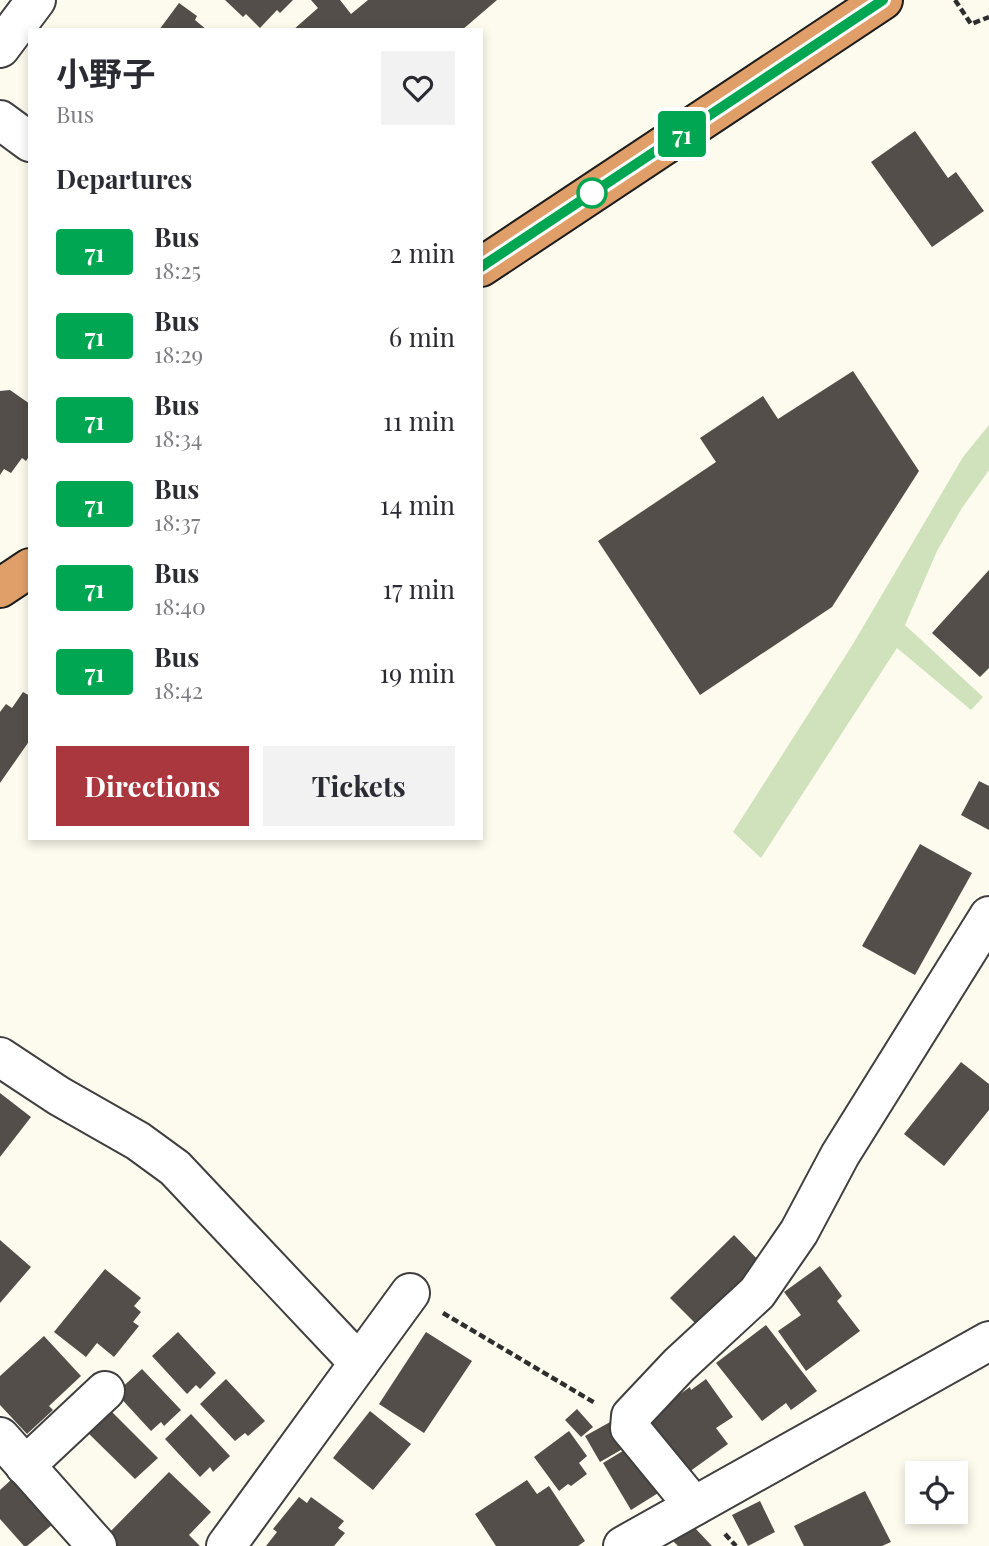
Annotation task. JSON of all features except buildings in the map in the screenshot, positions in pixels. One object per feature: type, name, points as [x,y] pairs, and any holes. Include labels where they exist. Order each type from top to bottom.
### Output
[{"type":"highway","points":[[483,266],[883,0]]},
{"type":"highway","points":[[0,588],[28,569]]},
{"type":"street","points":[[0,48],[36,0]]},
{"type":"street","points":[[0,120],[28,141]]},
{"type":"street","points":[[694,1506],[631,1427],[631,1416],[679,1365],[757,1293],[799,1232],[840,1156],[989,916]]},
{"type":"street","points":[[0,1057],[59,1096],[138,1141],[175,1168],[359,1363]]},
{"type":"street","points":[[226,1546],[410,1293]]},
{"type":"street","points":[[623,1546],[989,1341]]},
{"type":"street","points":[[25,1466],[105,1391]]},
{"type":"street","points":[[0,1437],[97,1546]]},
{"type":"path","points":[[955,0],[971,24],[989,17]]},
{"type":"path","points":[[410,1293],[579,1392],[631,1427]]},
{"type":"green space","points":[[989,425],[989,470],[962,508],[937,551],[905,625],[983,697],[971,710],[897,648],[761,858],[733,832],[853,644],[963,457]]},
{"type":"bus line","name":"71","points":[[483,266],[883,0]]}]
